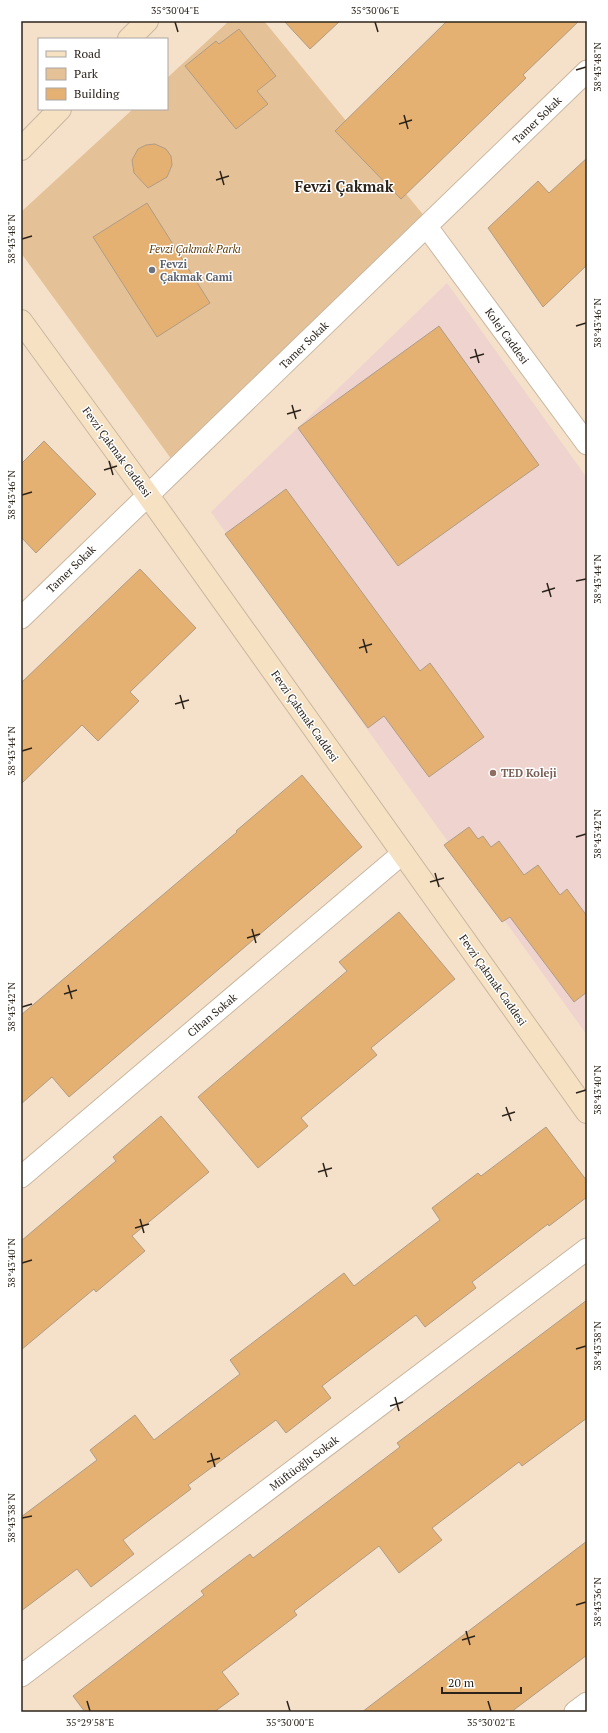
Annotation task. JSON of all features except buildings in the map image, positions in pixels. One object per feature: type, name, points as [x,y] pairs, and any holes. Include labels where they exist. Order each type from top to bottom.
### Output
[{"type":"street","points":[[130,38],[147,21]]},
{"type":"street","name":"Tamer Sokak","points":[[21,618],[147,494],[427,227],[587,71]]},
{"type":"street","points":[[21,149],[59,110]]},
{"type":"street","name":"Kolej Caddesi","points":[[427,227],[587,444]]},
{"type":"street","name":"Fevzi Çakmak Caddesi","points":[[21,321],[147,494],[587,1112]]},
{"type":"street","name":"Cihan Sokak","points":[[21,1177],[403,853]]},
{"type":"street","name":"Müftüoğlu Sokak","points":[[21,1676],[587,1248]]},
{"type":"street","points":[[575,1712],[587,1703]]},
{"type":"shaded area","name":"TED Koleji","points":[[447,283],[587,478],[587,1035],[211,512]]},
{"type":"green space","name":"Fevzi Çakmak Parkı","points":[[229,21],[264,21],[430,223],[175,464],[21,253],[21,212],[132,110],[168,110],[168,77]]},
{"type":"place","name":"Fevzi Çakmak Cami","points":[[152,270]]},
{"type":"place","name":"TED Koleji","points":[[493,773]]},
{"type":"district","name":"Fevzi Çakmak","points":[[344,187]]}]
